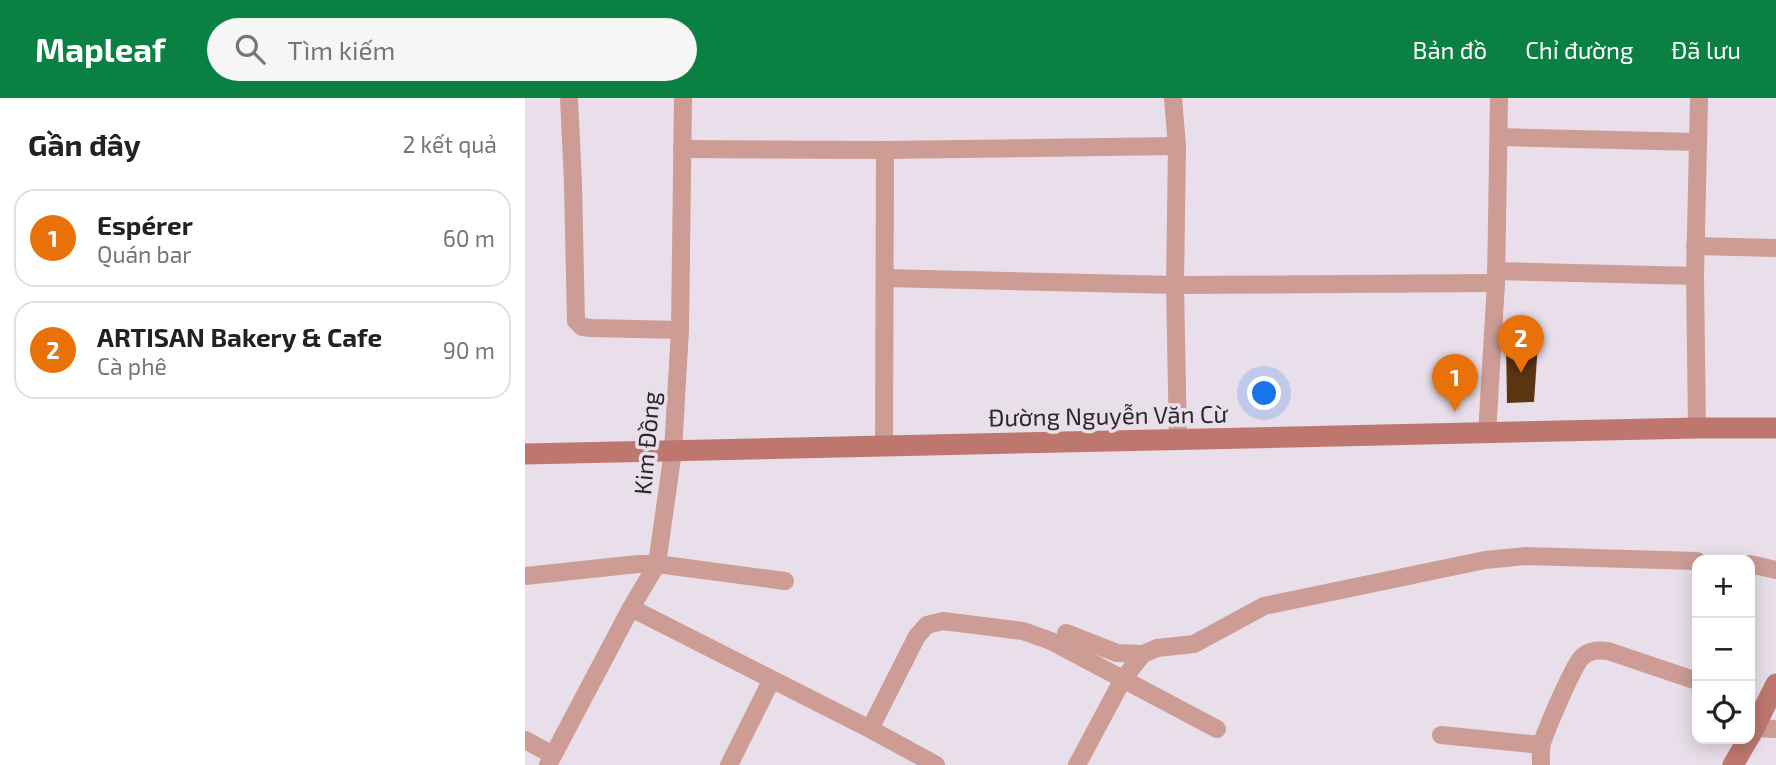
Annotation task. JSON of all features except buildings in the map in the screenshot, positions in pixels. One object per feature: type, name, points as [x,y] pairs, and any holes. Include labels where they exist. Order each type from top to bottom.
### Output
[{"type":"main road","name":"Đường Nguyễn Văn Cừ","points":[[525,454],[1776,428]]},
{"type":"main road","points":[[1758,701],[1776,684]]},
{"type":"main road","points":[[1733,765],[1745,744]]},
{"type":"street","points":[[569,98],[576,321],[582,327],[591,328],[680,330]]},
{"type":"street","name":"Kim Đồng","points":[[550,760],[657,564],[673,451],[680,330],[683,98]]},
{"type":"street","points":[[1174,98],[1177,146],[1175,285],[1178,440]]},
{"type":"street","points":[[1487,433],[1496,277],[1499,98]]},
{"type":"street","points":[[1697,428],[1695,246],[1699,98]]},
{"type":"street","points":[[1499,137],[1697,142]]},
{"type":"street","points":[[682,149],[885,150],[1177,146]]},
{"type":"street","points":[[884,446],[885,150]]},
{"type":"street","points":[[1695,246],[1776,248]]},
{"type":"street","points":[[885,278],[1175,285],[1695,275]]},
{"type":"street","points":[[1066,633],[1117,653],[1143,654],[1157,648],[1201,641],[1264,606],[1485,560],[1526,556],[1692,561]]},
{"type":"street","points":[[525,576],[657,564],[785,581]]},
{"type":"street","points":[[1755,565],[1776,569]]},
{"type":"street","points":[[631,608],[936,765]]},
{"type":"street","points":[[870,729],[917,636],[927,625],[943,621],[1034,633],[1217,729]]},
{"type":"street","points":[[1541,765],[1541,745],[1574,668],[1582,656],[1589,652],[1608,651],[1692,679]]},
{"type":"street","points":[[1077,765],[1123,679],[1143,654]]},
{"type":"street","points":[[729,765],[771,681]]},
{"type":"street","points":[[1755,733],[1776,729]]},
{"type":"street","points":[[1441,735],[1541,745]]},
{"type":"street","points":[[525,740],[550,760]]},
{"type":"place","name":"ARTISAN Bakery & Cafe","points":[[1521,373]]},
{"type":"place","name":"Espérer","points":[[1455,412]]}]
